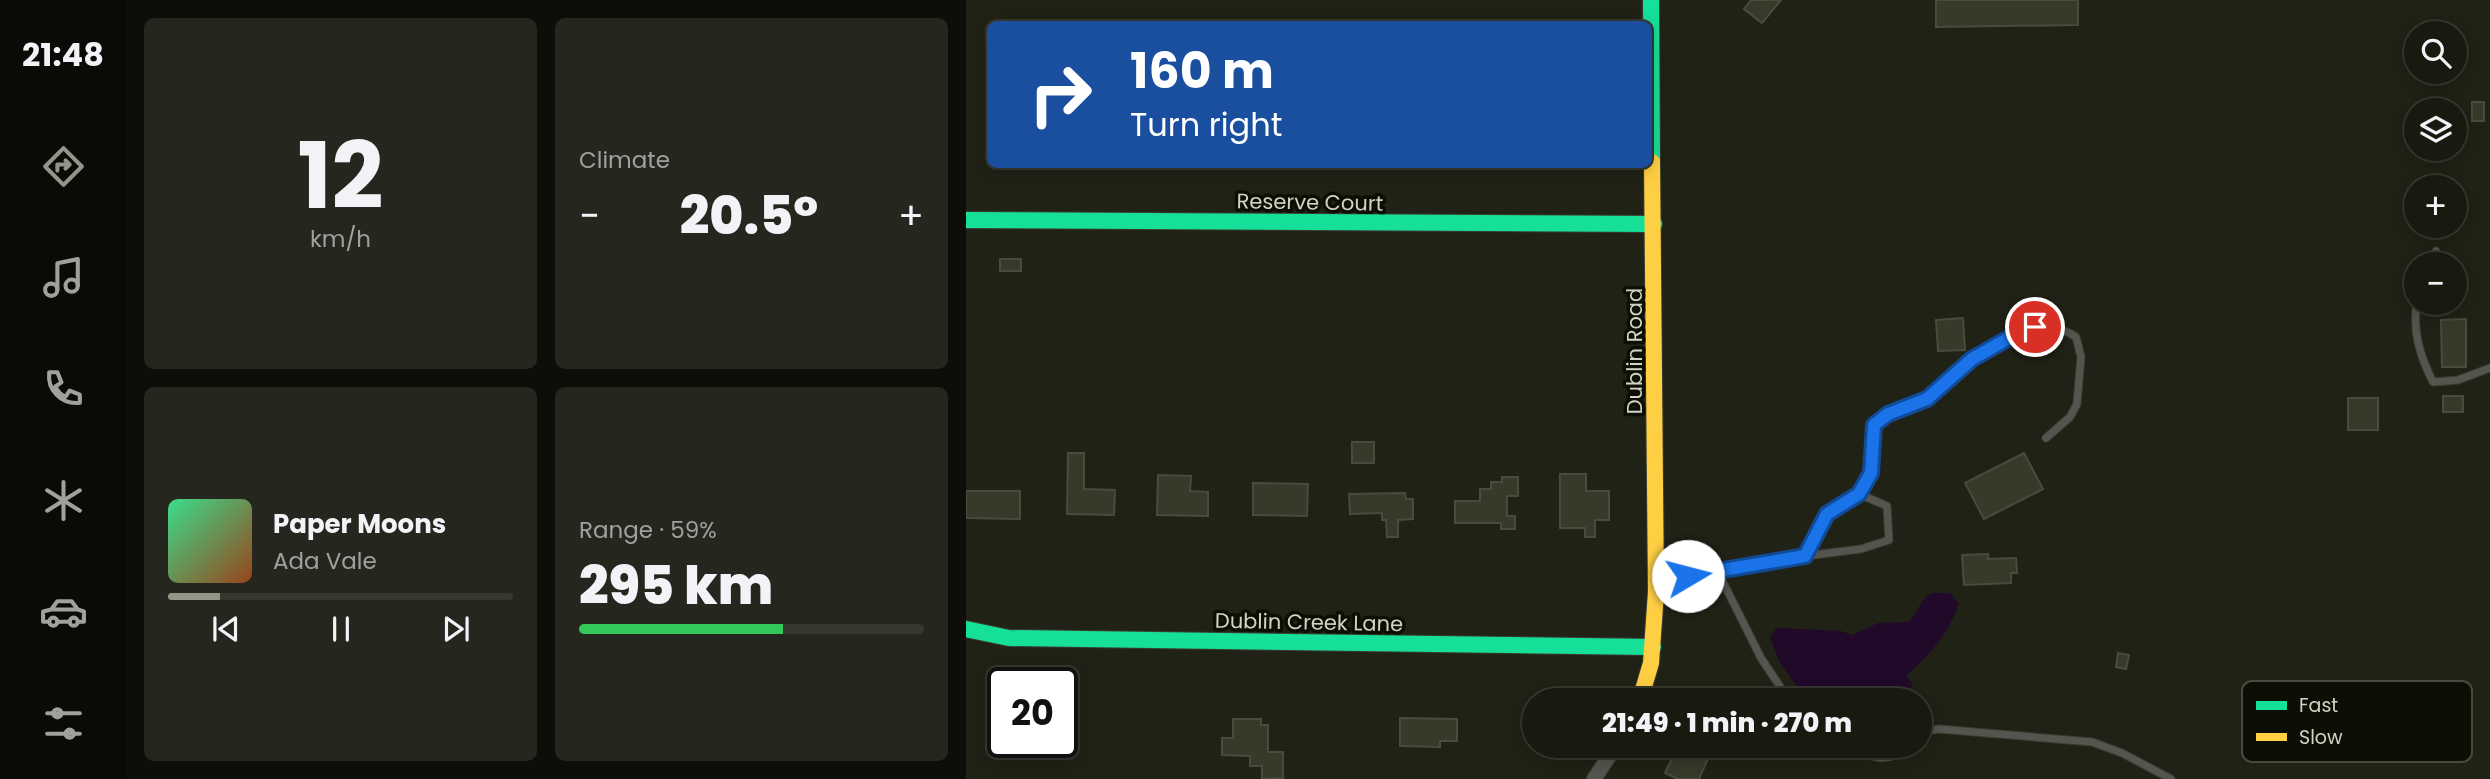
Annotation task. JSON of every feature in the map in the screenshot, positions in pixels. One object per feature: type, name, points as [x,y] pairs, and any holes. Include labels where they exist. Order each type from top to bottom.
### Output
[{"type":"street","name":"Dublin Road","points":[[1651,0],[1651,21]]},
{"type":"street","name":"Dublin Road","points":[[1643,688],[1653,647],[1656,577],[1652,75]]},
{"type":"street","name":"Reserve Court","points":[[966,220],[1654,224]]},
{"type":"street","name":"Dublin Creek Lane","points":[[966,629],[1009,638],[1653,647]]},
{"type":"street","points":[[1594,779],[1608,758]]},
{"type":"lane","points":[[2416,315],[2418,346],[2434,382],[2458,380],[2490,368]]},
{"type":"lane","points":[[1805,556],[1827,514],[1859,494],[1871,473],[1874,425],[1888,414],[1927,399],[1972,359],[2025,329],[2035,327],[2066,330],[2076,337],[2081,357],[2075,411],[2046,438]]},
{"type":"lane","points":[[1656,577],[1718,572],[1861,549],[1889,540],[1887,506],[1859,494]]},
{"type":"lane","points":[[1718,572],[1761,659],[1781,688]]},
{"type":"lane","points":[[1932,730],[2092,742],[2122,753],[2171,779]]},
{"type":"shaded area","points":[[1931,593],[1950,593],[1959,604],[1937,644],[1906,676],[1913,684],[1911,688],[1798,688],[1780,663],[1770,637],[1777,628],[1841,631],[1852,635],[1878,623],[1908,622]]},
{"type":"building","points":[[1751,0],[1781,0],[1762,23],[1744,9]]},
{"type":"building","points":[[1936,0],[2078,0],[2078,25],[1936,27]]},
{"type":"building","points":[[2472,102],[2484,102],[2484,121],[2472,121]]},
{"type":"building","points":[[1000,259],[1021,259],[1021,271],[1000,271]]},
{"type":"building","points":[[1963,318],[1965,350],[1938,351],[1936,320]]},
{"type":"building","points":[[2466,319],[2466,367],[2442,367],[2441,320]]},
{"type":"building","points":[[2443,396],[2463,396],[2463,412],[2443,412]]},
{"type":"building","points":[[2348,398],[2378,398],[2378,430],[2348,430]]},
{"type":"building","points":[[1352,442],[1374,442],[1374,463],[1352,463]]},
{"type":"building","points":[[1068,453],[1084,453],[1084,489],[1115,490],[1114,515],[1067,514]]},
{"type":"building","points":[[2024,453],[2043,489],[1984,519],[1965,483]]},
{"type":"building","points":[[1560,474],[1586,474],[1586,491],[1609,491],[1609,520],[1595,520],[1595,537],[1585,537],[1585,528],[1560,528]]},
{"type":"building","points":[[1158,475],[1191,476],[1190,491],[1208,492],[1208,516],[1157,515]]},
{"type":"building","points":[[1502,477],[1518,477],[1518,496],[1507,496],[1507,516],[1515,516],[1515,529],[1501,529],[1501,523],[1455,523],[1455,501],[1480,501],[1480,489],[1491,489],[1491,482],[1502,482]]},
{"type":"building","points":[[1253,483],[1308,484],[1307,516],[1253,515]]},
{"type":"building","points":[[966,491],[1020,491],[1020,519],[966,518]]},
{"type":"building","points":[[1405,493],[1406,499],[1413,499],[1413,519],[1398,520],[1398,537],[1387,537],[1386,520],[1382,520],[1382,513],[1350,514],[1349,494]]},
{"type":"building","points":[[1988,554],[1988,559],[2016,558],[2017,573],[2011,573],[2011,583],[1964,585],[1962,555]]},
{"type":"building","points":[[2118,653],[2129,655],[2126,669],[2116,667]]},
{"type":"building","points":[[1400,718],[1457,719],[1457,741],[1440,741],[1440,747],[1400,746]]},
{"type":"building","points":[[1233,719],[1261,719],[1261,725],[1268,725],[1268,752],[1283,752],[1283,778],[1262,779],[1262,766],[1250,766],[1250,756],[1222,755],[1222,738],[1233,738]]},
{"type":"building","points":[[1672,758],[1708,758],[1699,779],[1678,779],[1665,773]]},
{"type":"traffic: fast","points":[[1651,0],[1651,21]]},
{"type":"traffic: fast","points":[[966,220],[1654,224]]},
{"type":"traffic: fast","points":[[966,629],[1009,638],[1653,647]]},
{"type":"traffic: slow","points":[[1644,688],[1651,663],[1656,592],[1652,162]]},
{"type":"route","points":[[1688,576],[1805,556],[1827,514],[1859,494],[1871,473],[1874,425],[1888,414],[1927,399],[1972,359],[2025,329],[2035,327]]}]
